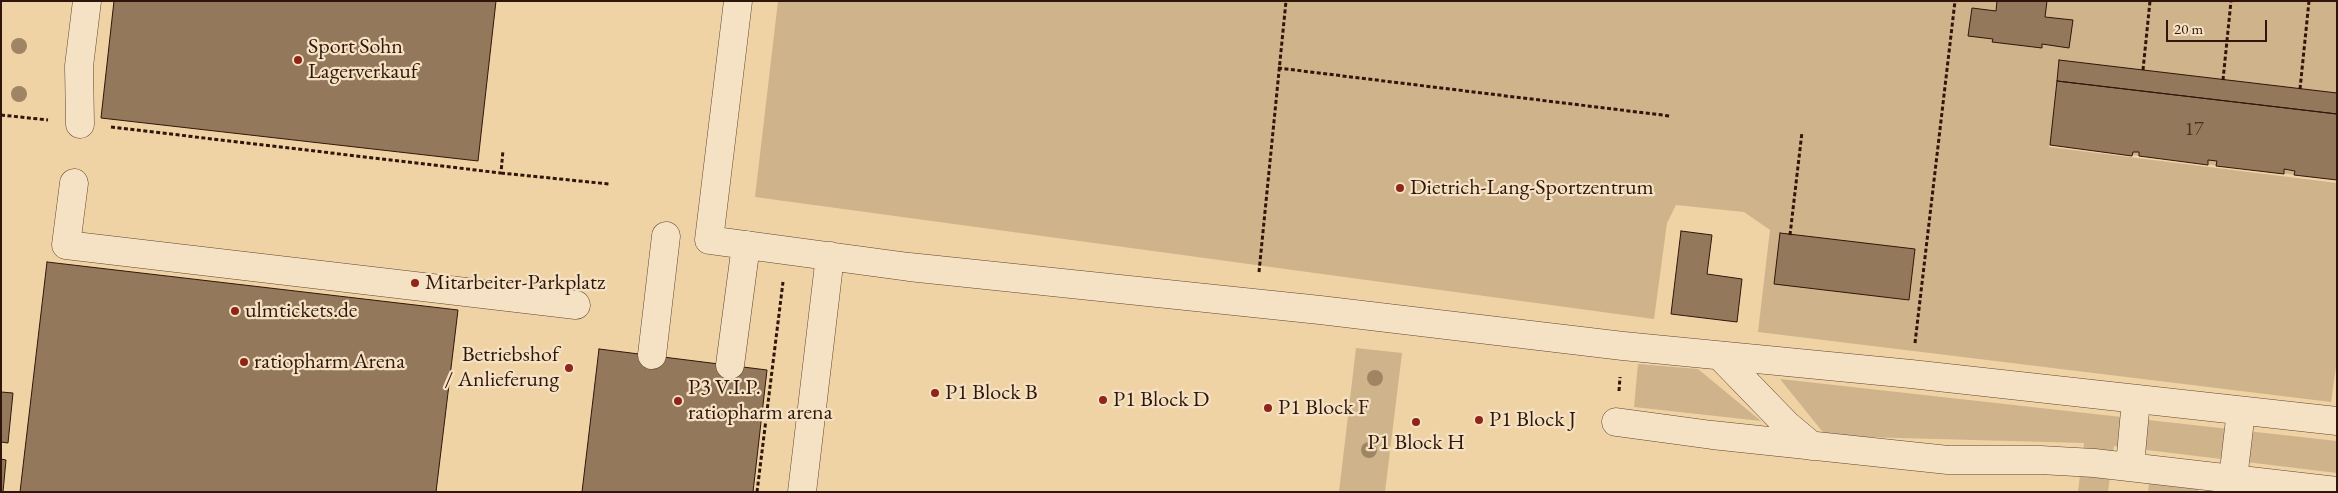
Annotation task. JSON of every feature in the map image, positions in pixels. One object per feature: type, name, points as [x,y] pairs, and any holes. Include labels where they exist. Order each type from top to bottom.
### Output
[{"type":"street","points":[[80,124],[79,66],[87,1]]},
{"type":"street","points":[[728,242],[723,288],[722,364],[728,242],[738,1]]},
{"type":"street","points":[[74,183],[66,245],[576,305]]},
{"type":"street","points":[[658,236],[661,284],[644,354],[658,236]]},
{"type":"street","points":[[728,242],[909,267],[1531,334],[1623,346],[1911,374],[2337,421]]},
{"type":"street","points":[[802,492],[830,256]]},
{"type":"street","points":[[1720,356],[1788,425],[1812,446]]},
{"type":"street","points":[[2130,466],[2136,400]]},
{"type":"street","points":[[2233,479],[2241,411]]},
{"type":"street","points":[[1616,422],[1812,446],[1948,460],[2040,460],[2130,466],[2337,491]]},
{"type":"path","points":[[1255,304],[1286,1]]},
{"type":"path","points":[[1911,374],[1954,1]]},
{"type":"path","points":[[2143,70],[2150,1]]},
{"type":"path","points":[[2223,80],[2231,1]]},
{"type":"path","points":[[2300,89],[2309,1]]},
{"type":"path","points":[[1278,68],[1670,116]]},
{"type":"path","points":[[1,115],[609,184]]},
{"type":"path","points":[[1790,235],[1802,132]]},
{"type":"path","points":[[501,173],[502,150]]},
{"type":"path","points":[[758,492],[787,249]]},
{"type":"path","points":[[1616,422],[1623,346]]},
{"type":"shaded area","name":"Dietrich-Lang-Sportzentrum","points":[[778,1],[2337,1],[2337,180],[2050,145],[2049,147],[2337,183],[2337,360],[2331,402],[1758,332],[1770,230],[1744,212],[1676,205],[1667,223],[1654,319],[755,197]]},
{"type":"shaded area","points":[[1356,348],[1402,353],[1385,492],[1339,492]]},
{"type":"shaded area","points":[[1638,364],[1698,369],[1761,421],[1634,407]]},
{"type":"shaded area","points":[[1780,379],[2337,441],[2337,473],[2114,446],[2108,492],[2078,492],[2084,443],[1826,436]]},
{"type":"shaded area","points":[[2149,480],[2198,486],[2198,492],[2148,492]]},
{"type":"building","name":"Sport Sohn Lagerverkauf","points":[[114,1],[496,1],[478,161],[101,118]]},
{"type":"building","points":[[1997,1],[2047,1],[2045,17],[2073,20],[2069,48],[2042,44],[2042,48],[1992,42],[1993,39],[1968,36],[1972,8],[1996,11]]},
{"type":"building","points":[[2059,60],[2337,93],[2337,114],[2057,81]]},
{"type":"building","points":[[2057,81],[2337,114],[2337,180],[2294,175],[2295,171],[2284,169],[2284,174],[2216,166],[2217,161],[2208,160],[2208,165],[2139,156],[2139,152],[2133,152],[2132,156],[2050,145]]},
{"type":"building","points":[[1681,231],[1712,235],[1707,274],[1742,279],[1737,322],[1671,314]]},
{"type":"building","points":[[1780,233],[1915,249],[1909,300],[1774,284]]},
{"type":"building","name":"ratiopharm Arena","points":[[47,262],[458,310],[436,492],[20,492]]},
{"type":"building","name":"P3 V.I.P. ratiopharm arena","points":[[599,349],[767,370],[753,492],[582,492]]},
{"type":"building","points":[[1,392],[13,393],[8,443],[1,442]]},
{"type":"building","points":[[1,459],[6,460],[3,492],[1,492]]},
{"type":"place","name":"Sport Sohn Lagerverkauf","points":[[298,60]]},
{"type":"place","name":"Dietrich-Lang-Sportzentrum","points":[[1400,188]]},
{"type":"place","name":"Mitarbeiter-Parkplatz","points":[[415,283]]},
{"type":"place","name":"ulmtickets.de","points":[[235,311]]},
{"type":"place","name":"ratiopharm Arena","points":[[244,362]]},
{"type":"place","name":"Betriebshof / Anlieferung","points":[[569,368]]},
{"type":"place","name":"P1 Block B","points":[[935,393]]},
{"type":"place","name":"P1 Block D","points":[[1103,400]]},
{"type":"place","name":"P3 V.I.P. ratiopharm arena","points":[[678,401]]},
{"type":"place","name":"P1 Block F","points":[[1268,408]]},
{"type":"place","name":"P1 Block J","points":[[1479,420]]},
{"type":"place","name":"P1 Block H","points":[[1416,422]]}]
